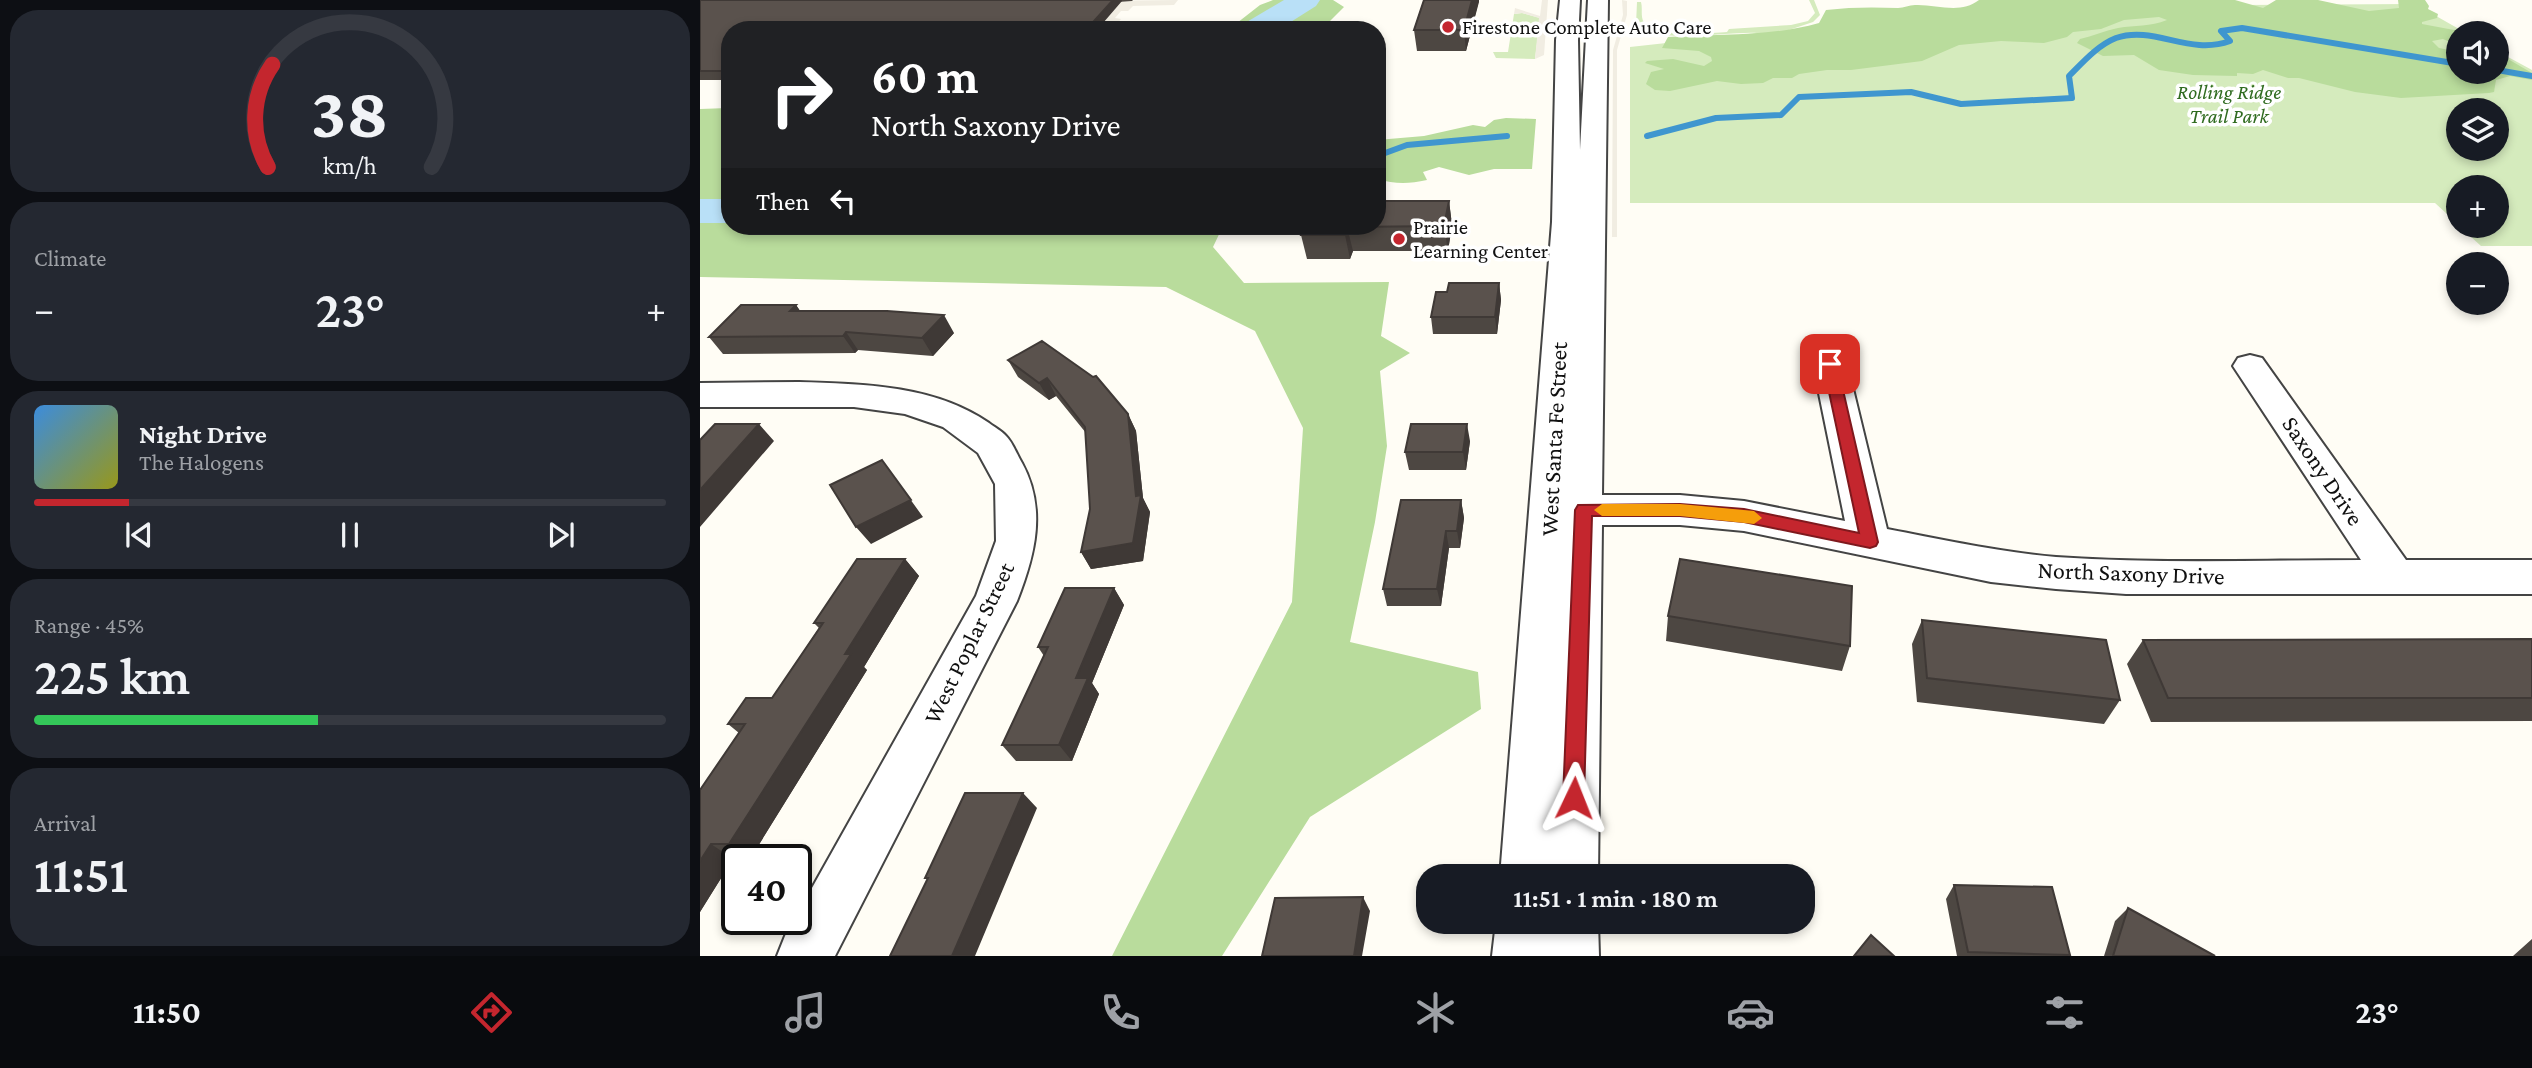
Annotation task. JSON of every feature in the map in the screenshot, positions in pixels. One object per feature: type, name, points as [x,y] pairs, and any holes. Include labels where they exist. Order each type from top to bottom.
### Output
[{"type":"street","name":"West Santa Fe Street","points":[[1570,0],[1567,52],[1567,510],[1571,864]]},
{"type":"street","name":"West Santa Fe Street","points":[[1528,864],[1567,510],[1598,0]]},
{"type":"street","points":[[1830,364],[1870,542]]},
{"type":"street","name":"Saxony Drive","points":[[2250,366],[2395,577]]},
{"type":"street","name":"West Poplar Street","points":[[700,395],[864,395],[895,398],[934,408],[967,423],[996,447],[1009,470],[1017,497],[1016,541],[995,601],[805,956]]},
{"type":"street","name":"North Saxony Drive","points":[[1567,510],[1680,510],[1744,516],[1991,566],[2056,573],[2126,577],[2532,577]]},
{"type":"street","points":[[1520,956],[1522,934]]},
{"type":"street","points":[[1571,934],[1571,956]]},
{"type":"green space","points":[[1273,0],[1333,0],[1344,7],[1330,21],[1240,21],[1260,5]]},
{"type":"green space","name":"Rolling Ridge Trail Park","points":[[1809,0],[1814,0],[1820,15],[1813,22],[1789,30],[2009,6],[2415,4],[2446,22],[2446,84],[2509,84],[2509,58],[2532,70],[2532,246],[2481,246],[2472,238],[2509,238],[2509,175],[2446,175],[2446,213],[2435,203],[1630,203],[1630,47],[1757,33],[1675,36],[1645,31],[1636,25],[1637,2],[1641,2],[1643,20],[1649,28],[1670,33],[1727,32],[1729,29],[1791,25],[1808,21],[1815,13]]},
{"type":"green space","points":[[1979,0],[2235,0],[2263,8],[2276,0],[2318,0],[2369,11],[2399,8],[2398,0],[2425,0],[2428,9],[2438,14],[2437,18],[2422,24],[2446,28],[2446,40],[2432,41],[2439,48],[2446,49],[2446,84],[2495,84],[2494,92],[2489,93],[2401,98],[2355,92],[2263,70],[2253,74],[2237,73],[2237,76],[2193,75],[2159,70],[2134,55],[2103,56],[2077,43],[2080,39],[2113,29],[2167,20],[2159,17],[2124,20],[2101,29],[2073,32],[2067,37],[2044,43],[2001,41],[1959,45],[1922,61],[1851,70],[1827,70],[1799,74],[1792,78],[1773,78],[1763,83],[1717,81],[1670,91],[1655,90],[1646,84],[1651,72],[1664,69],[1645,63],[1647,61],[1673,59],[1704,66],[1712,61],[1711,57],[1699,51],[1662,48],[1668,37],[1763,33],[1800,27],[1819,23],[1826,10],[1915,5],[1956,8]]},
{"type":"green space","points":[[1522,13],[1540,18],[1535,59],[1496,58],[1493,52],[1508,52],[1514,14]]},
{"type":"green space","points":[[2509,60],[2532,73],[2532,80],[2510,76]]},
{"type":"green space","points":[[721,108],[721,235],[1219,235],[1213,247],[1244,283],[1389,282],[1381,336],[1410,353],[1380,371],[1387,446],[1375,522],[1350,642],[1478,672],[1481,709],[1310,817],[1222,956],[1112,956],[1292,602],[1303,428],[1255,331],[1166,287],[700,277],[700,109]]},
{"type":"green space","points":[[1536,119],[1532,169],[1494,169],[1469,175],[1439,167],[1423,172],[1427,180],[1402,183],[1386,181],[1386,139],[1424,136],[1473,125],[1485,127],[1494,120]]},
{"type":"shaded area","points":[[1178,0],[1174,5],[1133,6],[1128,11],[1121,11],[1115,18],[1121,19],[1119,21],[1105,21],[1115,9],[1093,1]]},
{"type":"shaded area","points":[[1542,0],[1548,0],[1544,55],[1535,59],[1539,18],[1522,13],[1514,14],[1515,8],[1540,16]]},
{"type":"shaded area","points":[[1622,0],[1627,1],[1627,15],[1617,50],[1617,237],[1612,237],[1613,50],[1623,15]]},
{"type":"building","points":[[700,0],[1113,0],[1094,21],[721,21],[721,71],[700,71]]},
{"type":"building","points":[[1424,0],[1472,0],[1464,30],[1414,30]]},
{"type":"building","points":[[1386,201],[1449,201],[1444,226],[1386,227]]},
{"type":"building","points":[[1449,283],[1499,283],[1495,317],[1431,317],[1436,292],[1447,292]]},
{"type":"building","points":[[741,305],[796,305],[790,311],[887,311],[944,315],[922,338],[846,332],[843,336],[709,337]]},
{"type":"building","points":[[1042,341],[1093,377],[1096,376],[1128,414],[1136,496],[1141,495],[1133,543],[1081,552],[1090,509],[1085,427],[1047,378],[1039,383],[1008,360]]},
{"type":"building","points":[[715,424],[759,424],[700,490],[700,440]]},
{"type":"building","points":[[1411,424],[1467,424],[1463,452],[1405,452]]},
{"type":"building","points":[[882,460],[911,500],[856,527],[830,485]]},
{"type":"building","points":[[1401,500],[1461,500],[1457,531],[1446,531],[1437,589],[1383,589]]},
{"type":"building","points":[[857,559],[905,559],[845,654],[851,654],[729,844],[711,844],[700,861],[700,790],[745,724],[728,724],[746,698],[772,698],[823,623],[814,623]]},
{"type":"building","points":[[1680,559],[1852,586],[1850,646],[1668,616]]},
{"type":"building","points":[[1065,588],[1114,588],[1076,678],[1088,678],[1059,745],[1002,745],[1048,647],[1038,647]]},
{"type":"building","points":[[1922,620],[2106,640],[2120,700],[1927,678]]},
{"type":"building","points":[[2532,639],[2532,698],[2168,698],[2143,640]]},
{"type":"building","points":[[965,793],[1023,793],[952,956],[890,956],[928,878],[925,878]]},
{"type":"building","points":[[1954,885],[2052,887],[2070,955],[1968,952]]},
{"type":"building","points":[[1363,897],[1354,956],[1262,956],[1275,898]]},
{"type":"building","points":[[2128,908],[2215,956],[2113,956]]},
{"type":"building","points":[[1871,935],[1894,956],[1854,956]]},
{"type":"waterway","points":[[1271,21],[1305,0]]},
{"type":"waterway","points":[[1647,136],[1716,118],[1781,115],[1799,97],[1911,92],[1961,104],[2072,98],[2069,76],[2103,45],[2130,35],[2215,45],[2230,41],[2221,31],[2242,28],[2446,62]]},
{"type":"waterway","points":[[2509,72],[2532,76]]},
{"type":"waterway","points":[[1386,153],[1407,145],[1507,136]]},
{"type":"waterway","points":[[700,211],[721,211]]},
{"type":"slow traffic","points":[[1602,510],[1680,510],[1754,518]]},
{"type":"place","name":"Firestone Complete Auto Care","points":[[1448,27]]},
{"type":"place","name":"Prairie Learning Center","points":[[1399,239]]},
{"type":"route","points":[[1574,798],[1584,510],[1680,510],[1744,516],[1870,542],[1830,364]]}]
